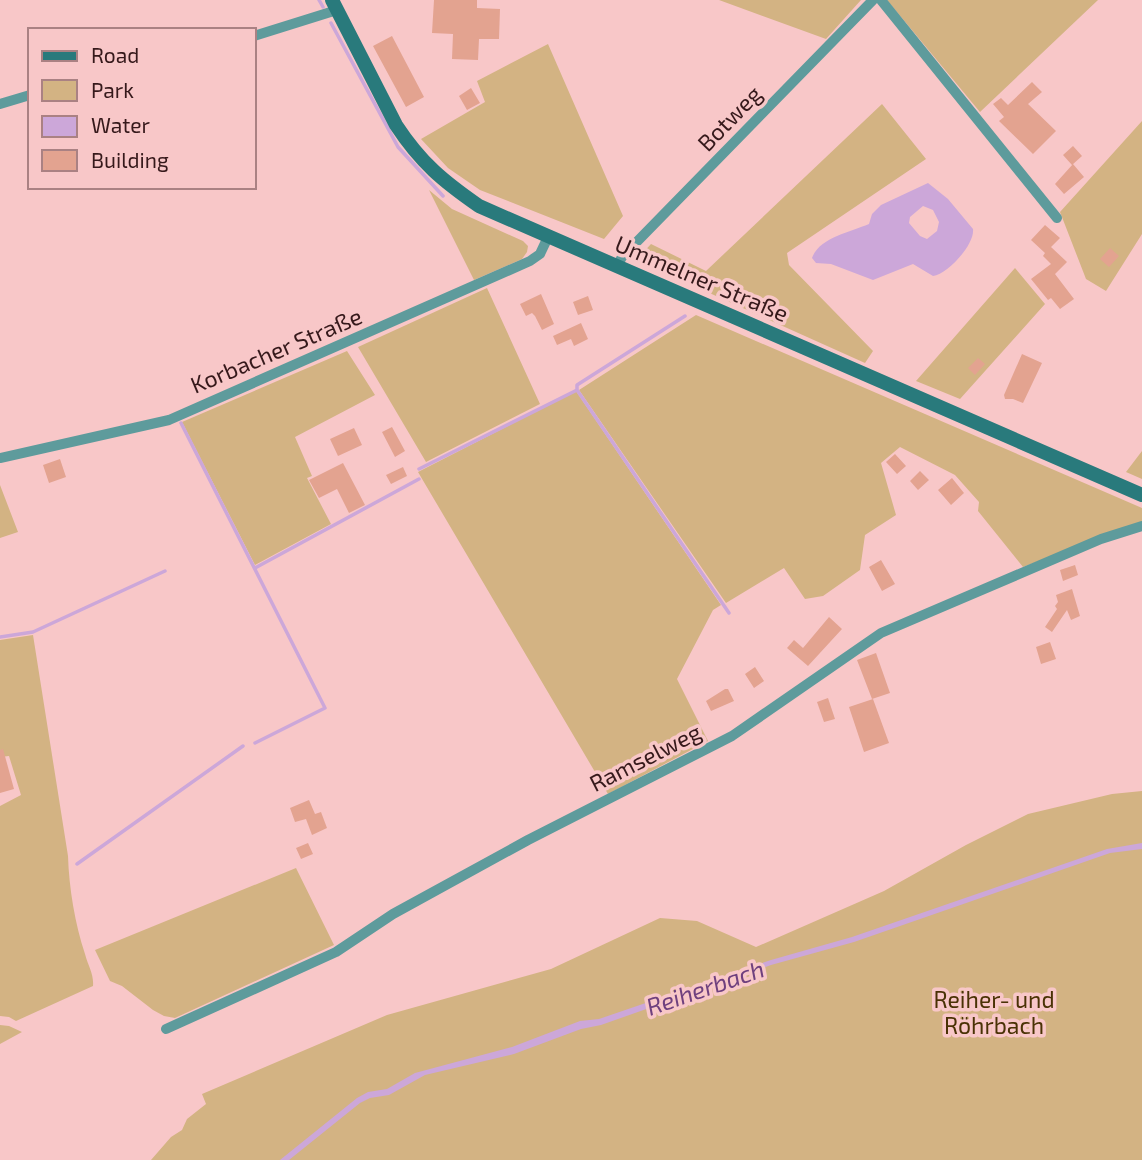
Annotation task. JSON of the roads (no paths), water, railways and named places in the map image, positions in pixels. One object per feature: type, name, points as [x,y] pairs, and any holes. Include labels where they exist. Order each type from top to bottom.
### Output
[{"type":"main road","name":"Ummelner Straße","points":[[335,5],[396,125],[422,161],[447,184],[480,206],[1142,495]]},
{"type":"street","name":"Botweg","points":[[617,266],[622,257],[873,0]]},
{"type":"street","points":[[881,0],[1057,218]]},
{"type":"street","points":[[256,35],[335,5]]},
{"type":"street","points":[[0,104],[28,96]]},
{"type":"street","name":"Korbacher Straße","points":[[0,458],[169,420],[530,261],[540,254],[548,237]]},
{"type":"street","name":"Ramselweg","points":[[166,1029],[335,952],[393,914],[528,840],[732,736],[881,633],[1101,539],[1142,526]]},
{"type":"water","points":[[928,183],[948,199],[973,229],[970,242],[953,264],[933,276],[913,264],[873,280],[831,264],[816,263],[812,258],[821,245],[869,224],[872,214],[881,205]],"holes":[[[923,206],[933,210],[939,222],[937,231],[927,239],[920,236],[909,223],[910,217]]]},
{"type":"water","name":"Reiherbach","points":[[1142,843],[1142,849],[1110,853],[854,942],[771,965],[514,1054],[425,1075],[389,1095],[370,1098],[360,1103],[289,1160],[280,1160],[357,1098],[368,1092],[387,1089],[415,1073],[512,1047],[580,1021],[599,1019],[771,960],[852,937],[1107,849]]},
{"type":"waterway","points":[[319,0],[323,7]]},
{"type":"waterway","points":[[331,23],[398,147],[443,196]]},
{"type":"waterway","points":[[419,469],[577,390],[577,385],[685,316]]},
{"type":"waterway","points":[[577,390],[729,613]]},
{"type":"waterway","points":[[181,423],[325,708],[255,743]]},
{"type":"waterway","points":[[255,568],[419,479]]},
{"type":"waterway","points":[[0,637],[33,632],[165,571]]},
{"type":"waterway","points":[[77,864],[243,746]]},
{"type":"park label","name":"Reiher- und Röhrbach","points":[[994,1012]]}]
